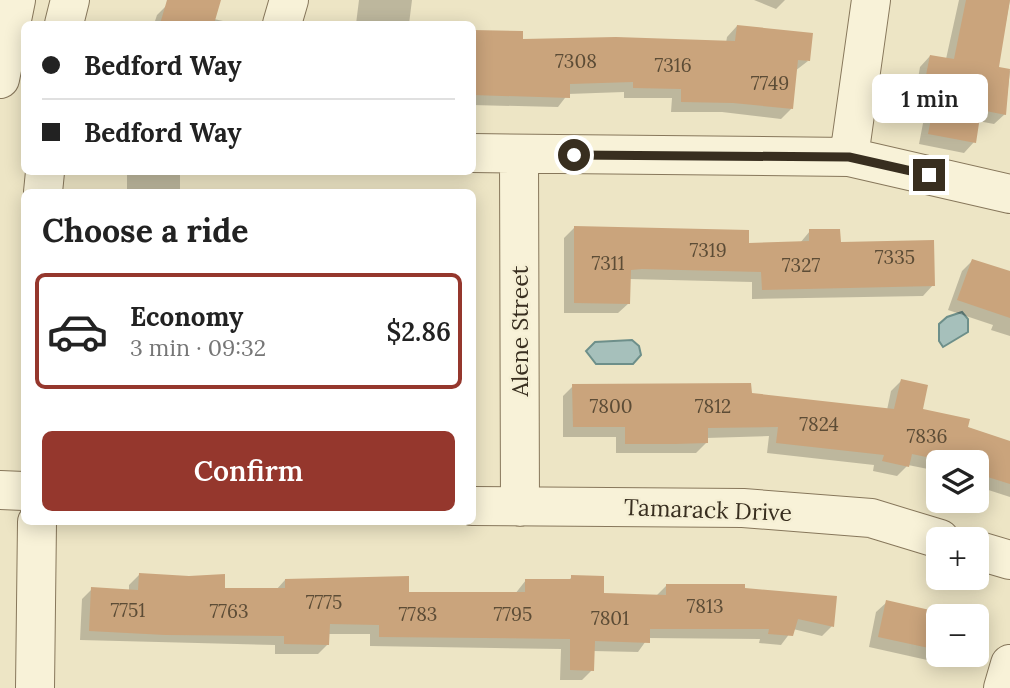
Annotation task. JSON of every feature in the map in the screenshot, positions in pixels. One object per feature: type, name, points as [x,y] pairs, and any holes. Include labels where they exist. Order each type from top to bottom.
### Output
[{"type":"street","points":[[65,21],[70,0]]},
{"type":"street","points":[[283,21],[289,0]]},
{"type":"street","points":[[849,157],[871,0]]},
{"type":"street","points":[[0,79],[10,4]]},
{"type":"street","points":[[476,153],[849,157],[1010,194]]},
{"type":"street","name":"Alene Street","points":[[519,155],[520,507]]},
{"type":"street","points":[[0,491],[21,491]]},
{"type":"street","name":"Tamarack Drive","points":[[476,506],[743,508],[871,518],[926,535]]},
{"type":"street","points":[[35,688],[37,525]]},
{"type":"street","points":[[989,554],[1010,560]]},
{"type":"street","points":[[1003,688],[1010,664]]},
{"type":"water","points":[[962,312],[968,319],[968,332],[943,347],[939,341],[939,324],[947,317]]},
{"type":"water","points":[[632,340],[639,346],[641,355],[633,364],[596,364],[586,351],[595,342]]},
{"type":"building","points":[[167,0],[221,0],[215,21],[161,21]]},
{"type":"building","points":[[966,0],[1010,0],[999,67],[1010,69],[1006,115],[981,110],[976,143],[928,134],[938,83],[925,80],[930,55],[954,59]]},
{"type":"building","points":[[737,25],[813,33],[810,61],[798,60],[793,109],[733,103],[681,102],[681,89],[633,88],[633,82],[570,84],[570,98],[476,95],[476,30],[523,31],[523,39],[616,37],[735,41]]},
{"type":"building","points":[[574,226],[749,230],[749,243],[809,241],[809,229],[840,229],[841,242],[934,240],[935,286],[762,290],[761,272],[642,269],[631,270],[630,304],[574,303]]},
{"type":"building","points":[[972,259],[1010,271],[1010,318],[957,300]]},
{"type":"building","points":[[901,379],[928,385],[923,409],[970,419],[968,427],[1010,441],[1010,484],[989,477],[989,450],[926,450],[926,457],[912,454],[909,467],[882,461],[884,455],[776,443],[778,427],[708,428],[708,443],[625,444],[625,427],[573,427],[572,384],[751,383],[752,393],[894,409]]},
{"type":"building","points":[[139,573],[189,576],[225,574],[225,588],[285,588],[285,579],[409,576],[409,592],[525,592],[525,579],[571,579],[571,575],[604,576],[604,593],[666,595],[666,584],[745,584],[745,588],[837,596],[834,627],[798,619],[793,636],[768,634],[769,629],[650,629],[650,643],[595,641],[594,671],[570,670],[570,639],[379,637],[379,625],[330,624],[329,645],[284,644],[284,636],[89,631],[91,587],[138,590]]},
{"type":"building","points":[[886,600],[926,609],[926,647],[878,637]]},
{"type":"route","points":[[574,155],[849,157],[929,175]]}]
